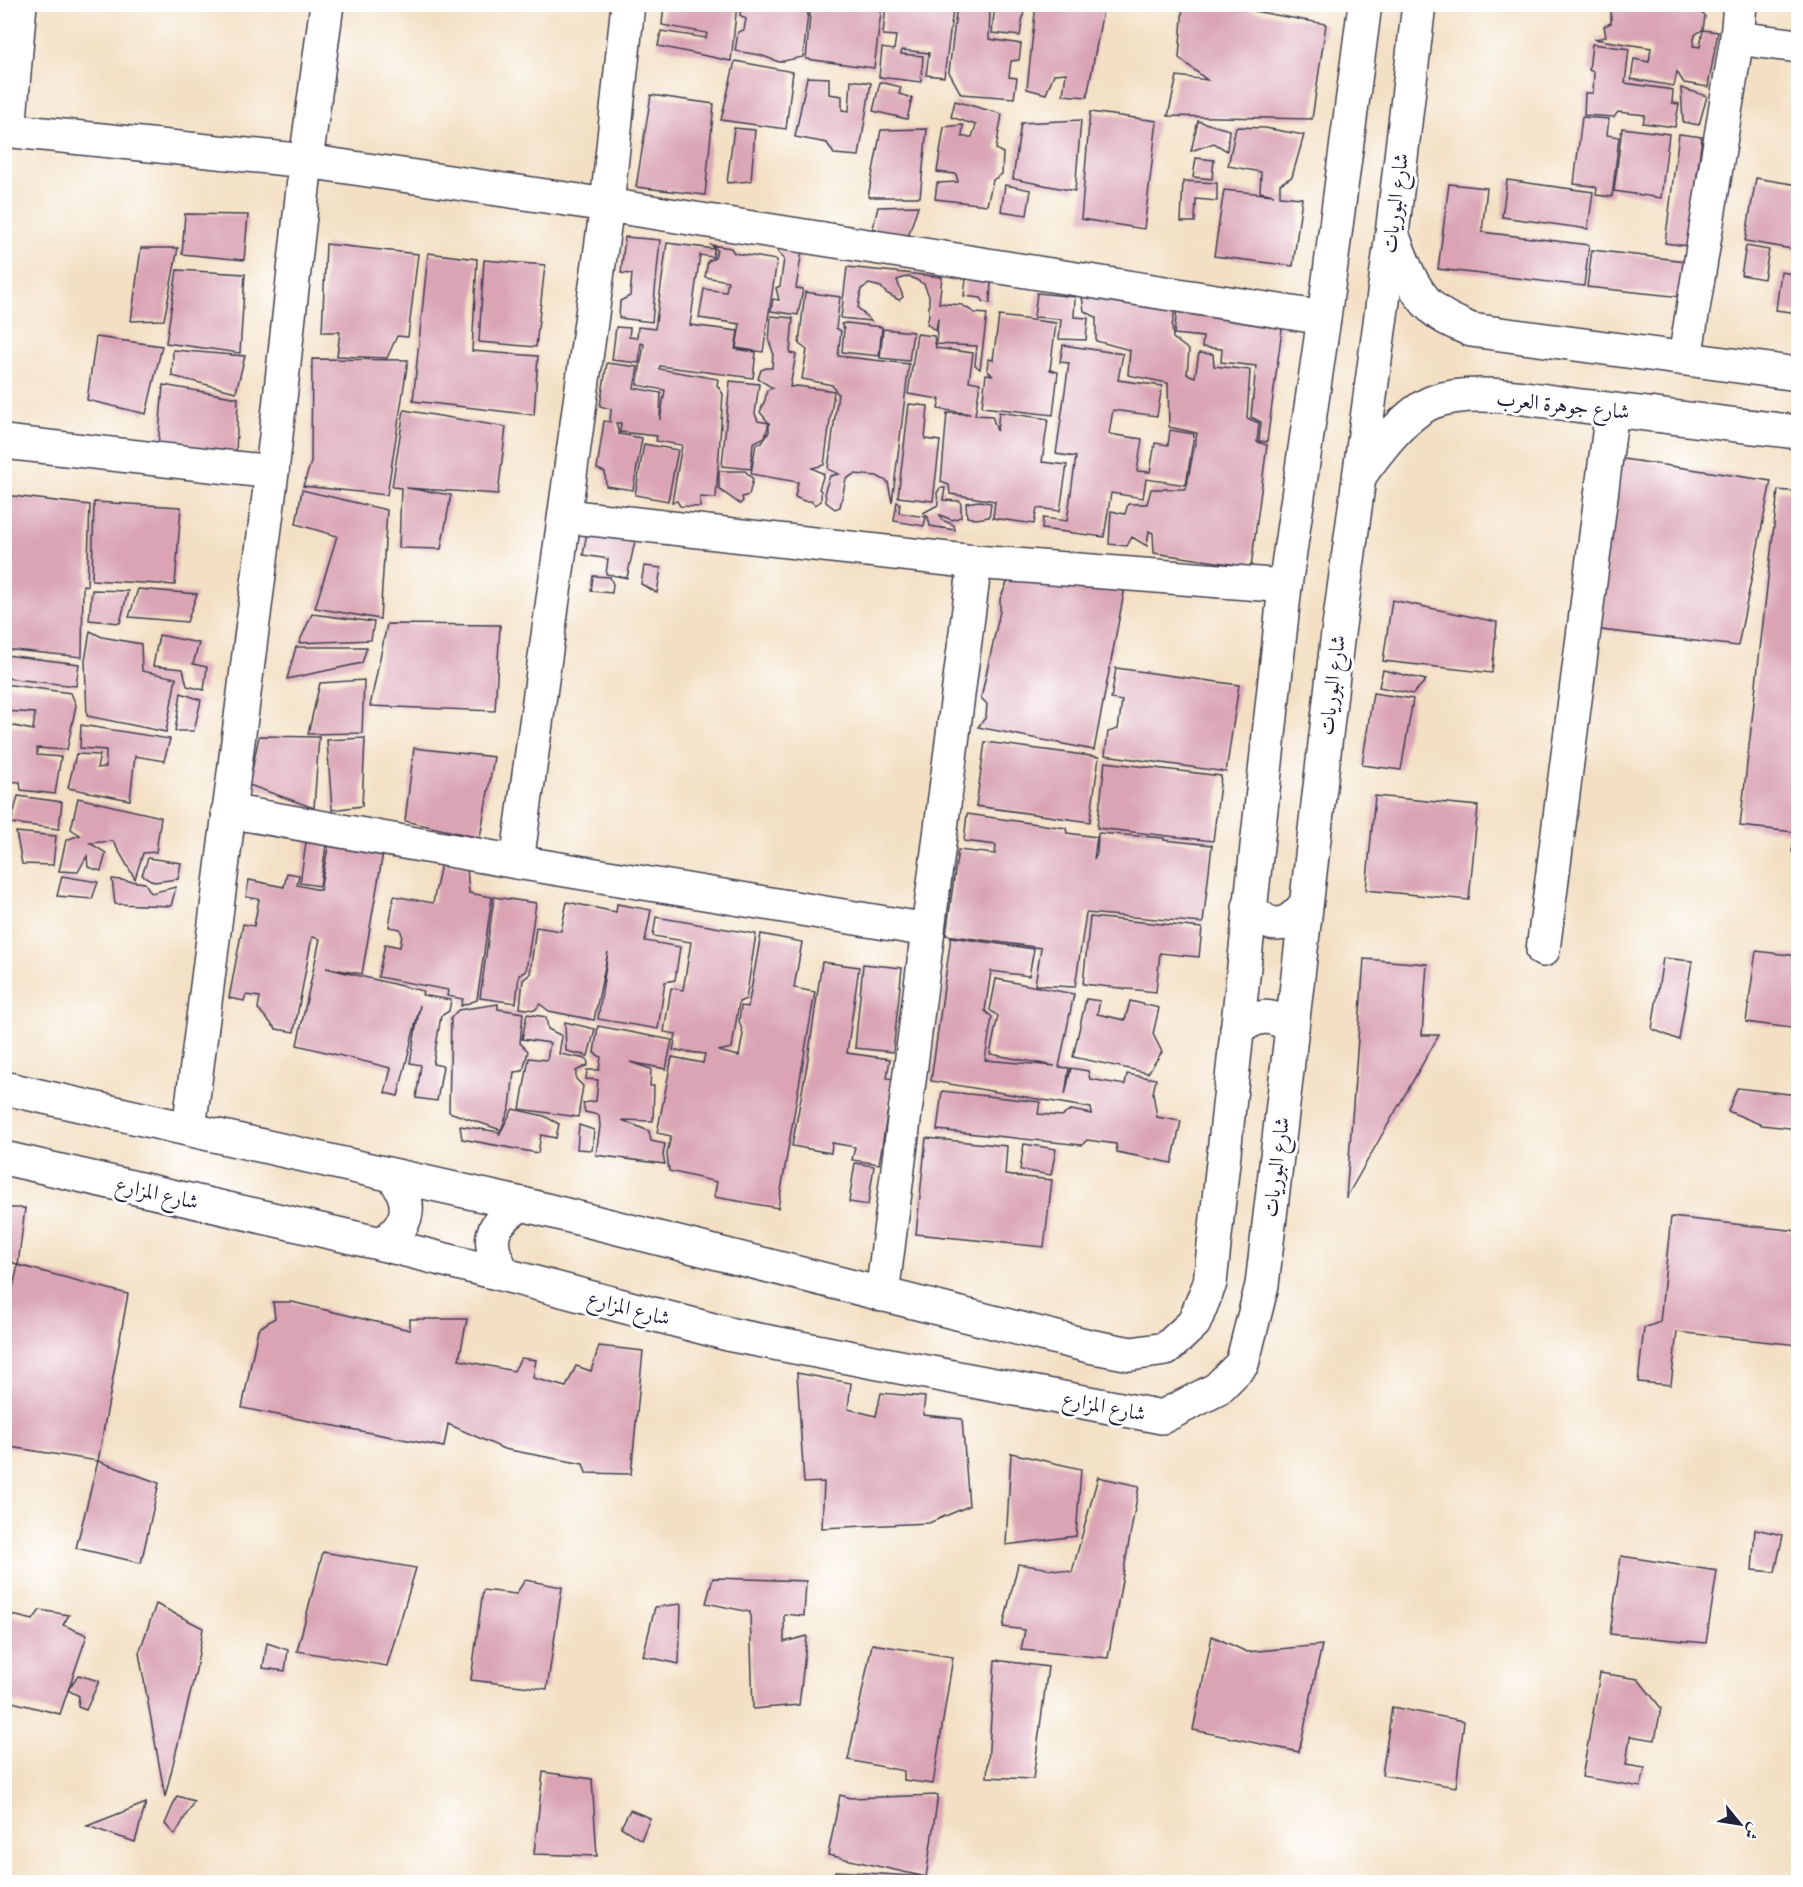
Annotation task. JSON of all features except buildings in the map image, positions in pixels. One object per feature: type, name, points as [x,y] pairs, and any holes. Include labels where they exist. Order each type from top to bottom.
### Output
[{"type":"street","points":[[20,4],[7,130],[306,161],[607,205],[1324,318]]},
{"type":"street","points":[[189,1129],[272,472],[306,161],[327,4]]},
{"type":"street","points":[[516,862],[607,205],[628,4]]},
{"type":"street","name":"شارع البوريات","points":[[1242,1364],[1262,1285],[1306,904],[1392,234],[1419,4]]},
{"type":"street","points":[[1684,358],[1737,38],[1740,4]]},
{"type":"street","points":[[4,1088],[522,1204],[1089,1346],[1131,1354],[1166,1349],[1194,1323],[1210,1283],[1285,586],[1324,318],[1360,5]]},
{"type":"street","points":[[1737,38],[1798,46]]},
{"type":"street","points":[[1392,234],[1415,290],[1427,304],[1442,315],[1471,330],[1798,374]]},
{"type":"street","name":"شارع جوهرة العرب","points":[[1359,477],[1383,444],[1406,421],[1431,403],[1461,395],[1522,399],[1798,432]]},
{"type":"street","points":[[1543,950],[1612,410]]},
{"type":"street","points":[[4,442],[272,472]]},
{"type":"street","points":[[565,516],[975,562],[1285,586]]},
{"type":"street","points":[[882,1295],[975,562]]},
{"type":"street","points":[[228,811],[516,862],[928,930]]},
{"type":"street","points":[[1249,907],[1261,920],[1278,924],[1295,919],[1306,904]]},
{"type":"street","points":[[1237,1030],[1249,1021],[1264,1016],[1280,1019],[1292,1027]]},
{"type":"street","name":"شارع المزارع","points":[[4,1158],[382,1244],[732,1335],[1162,1417],[1218,1389],[1242,1364]]},
{"type":"street","points":[[382,1244],[396,1235],[404,1221],[407,1205],[404,1189],[393,1176]]},
{"type":"street","points":[[505,1275],[494,1256],[493,1235],[503,1215],[522,1204]]}]
